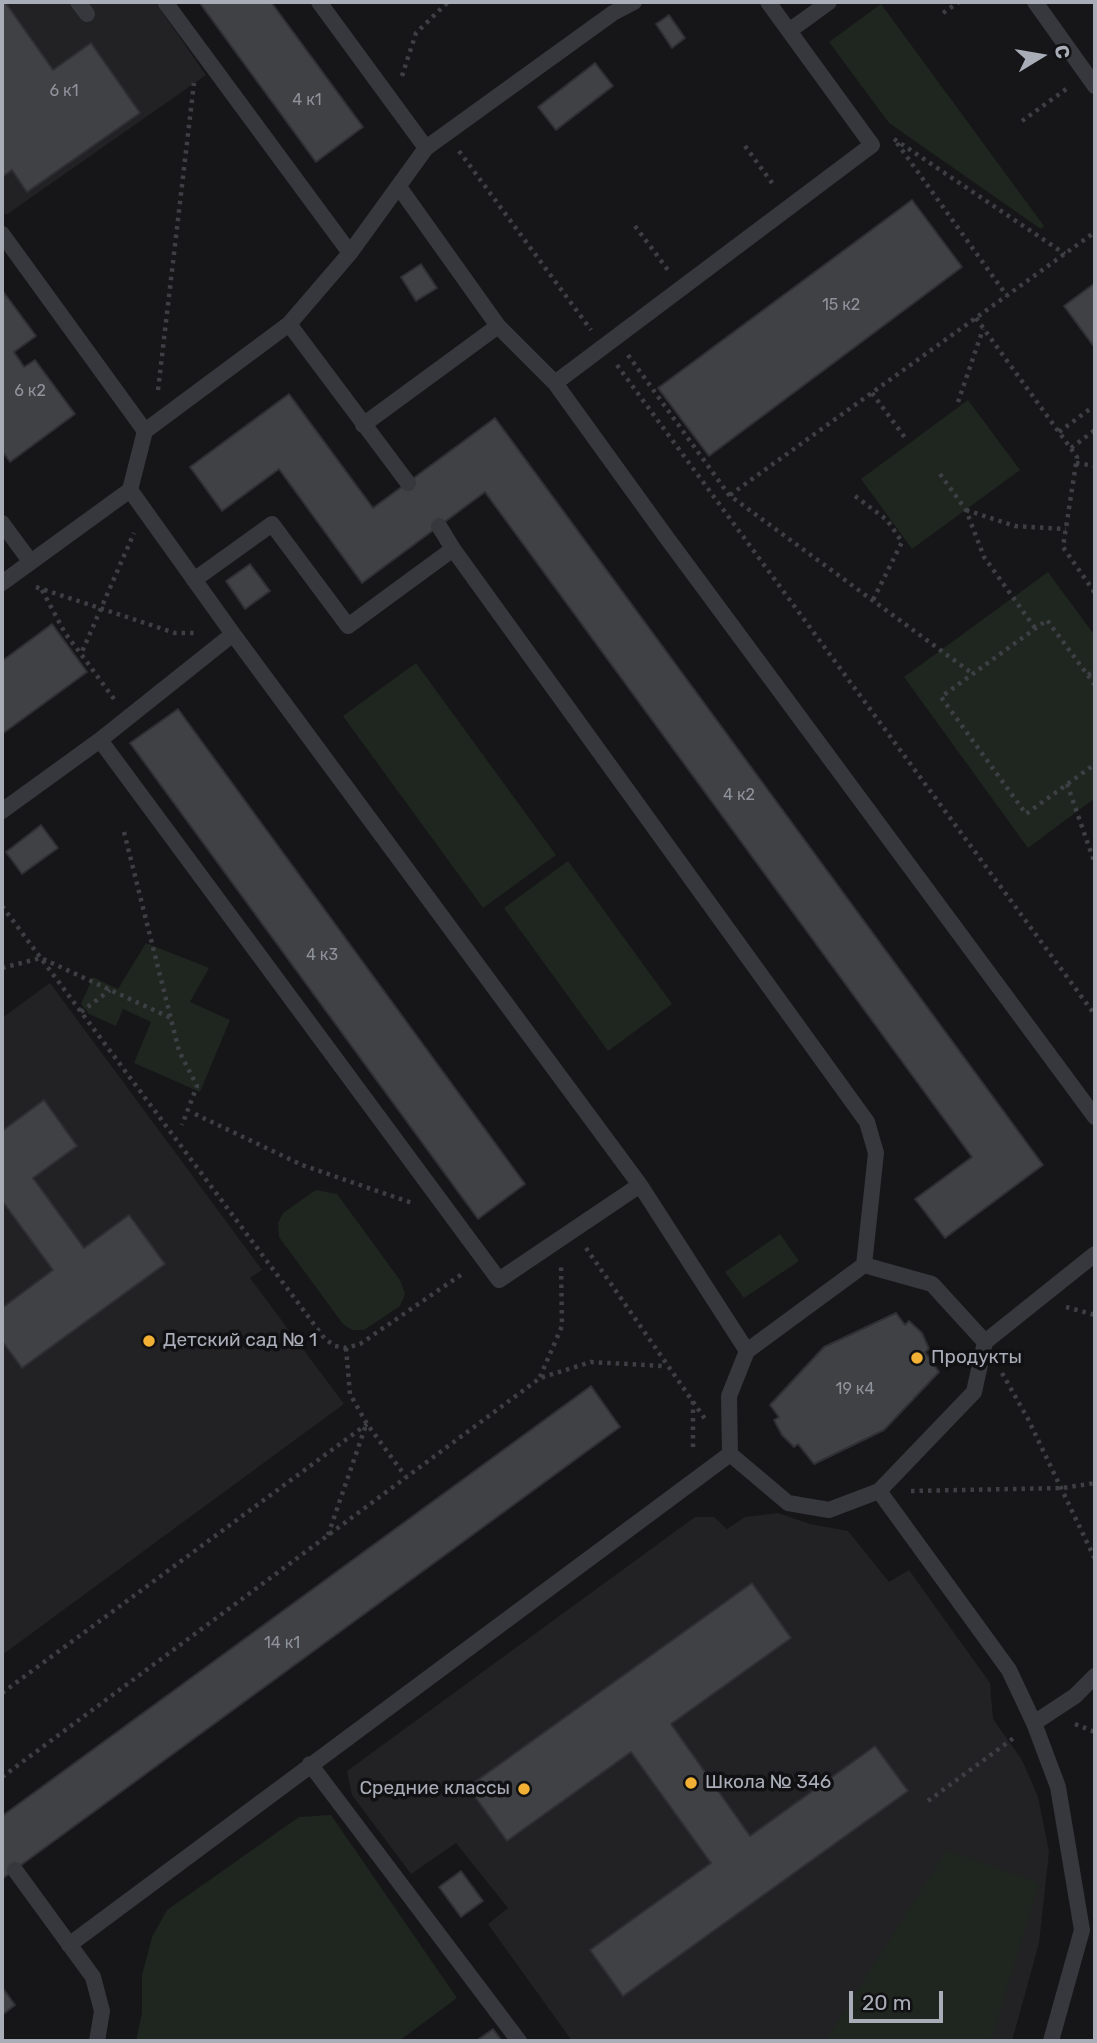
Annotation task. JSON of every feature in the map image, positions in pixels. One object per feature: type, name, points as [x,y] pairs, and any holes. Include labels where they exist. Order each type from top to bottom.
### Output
[{"type":"lane","points":[[165,2],[350,253]]},
{"type":"lane","points":[[319,2],[426,148]]},
{"type":"lane","points":[[5,580],[130,490],[145,431],[289,324],[350,253],[426,148],[609,8],[634,2]]},
{"type":"lane","points":[[555,383],[872,145],[768,2]]},
{"type":"lane","points":[[789,31],[829,2]]},
{"type":"lane","points":[[1035,2],[1095,86]]},
{"type":"lane","points":[[399,187],[498,326],[555,383],[1095,1117]]},
{"type":"lane","points":[[2,234],[145,431]]},
{"type":"lane","points":[[289,324],[408,482]]},
{"type":"lane","points":[[363,425],[498,326]]},
{"type":"lane","points":[[130,490],[233,634],[640,1185],[747,1351]]},
{"type":"lane","points":[[2,523],[30,561]]},
{"type":"lane","points":[[194,580],[272,524],[348,626],[453,550]]},
{"type":"lane","points":[[439,526],[453,550],[867,1122],[876,1153],[864,1265],[747,1351],[729,1396],[730,1454],[788,1503],[829,1510],[879,1491],[974,1392],[985,1342],[1095,1254]]},
{"type":"lane","points":[[2,811],[100,740],[233,634]]},
{"type":"lane","points":[[100,740],[499,1280],[640,1185]]},
{"type":"lane","points":[[864,1265],[932,1284],[985,1342]]},
{"type":"lane","points":[[69,1945],[730,1454]]},
{"type":"lane","points":[[879,1491],[1009,1670],[1034,1723],[1058,1787],[1089,1927],[1051,2041]]},
{"type":"lane","points":[[1034,1723],[1075,1696],[1095,1676]]},
{"type":"lane","points":[[310,1764],[519,2041]]},
{"type":"lane","points":[[15,1870],[93,1978],[102,2011],[97,2041]]},
{"type":"path","points":[[394,104],[416,33],[448,2]]},
{"type":"path","points":[[943,13],[959,2]]},
{"type":"path","points":[[145,431],[158,389],[198,47]]},
{"type":"path","points":[[1022,121],[1068,88]]},
{"type":"path","points":[[446,133],[729,495],[973,674]]},
{"type":"path","points":[[894,139],[1007,296]]},
{"type":"path","points":[[872,145],[894,139],[1065,254]]},
{"type":"path","points":[[745,146],[781,194]]},
{"type":"path","points":[[635,226],[672,276]]},
{"type":"path","points":[[729,495],[1095,232]]},
{"type":"path","points":[[976,318],[1077,457],[1063,547],[1095,593]]},
{"type":"path","points":[[958,402],[983,329]]},
{"type":"path","points":[[609,342],[1095,1015]]},
{"type":"path","points":[[872,393],[906,439]]},
{"type":"path","points":[[1059,432],[1090,409]]},
{"type":"path","points":[[1070,448],[1095,430]]},
{"type":"path","points":[[1076,463],[1095,467]]},
{"type":"path","points":[[940,474],[966,510],[984,557],[1035,628]]},
{"type":"path","points":[[855,496],[887,520],[902,542],[873,600]]},
{"type":"path","points":[[81,653],[144,510]]},
{"type":"path","points":[[966,510],[1014,526],[1066,529]]},
{"type":"path","points":[[5,580],[42,589],[176,633],[233,634]]},
{"type":"path","points":[[42,589],[65,633],[128,717]]},
{"type":"path","points":[[1095,685],[1047,620],[941,697],[1026,814],[1095,764]]},
{"type":"path","points":[[1088,675],[1095,670]]},
{"type":"path","points":[[1068,784],[1095,864]]},
{"type":"path","points":[[124,832],[179,1051],[197,1086],[182,1125]]},
{"type":"path","points":[[2,907],[325,1339],[335,1346],[346,1348],[360,1344],[483,1260]]},
{"type":"path","points":[[2,968],[41,958],[171,1018]]},
{"type":"path","points":[[81,1012],[110,990]]},
{"type":"path","points":[[195,1114],[302,1165],[449,1215]]},
{"type":"path","points":[[540,1378],[562,1326],[567,1234]]},
{"type":"path","points":[[567,1234],[730,1454]]},
{"type":"path","points":[[985,1342],[1028,1419],[1095,1559]]},
{"type":"path","points":[[346,1348],[350,1394],[367,1424],[406,1478]]},
{"type":"path","points":[[2,1777],[540,1378],[591,1362],[662,1366]]},
{"type":"path","points":[[692,1400],[693,1481]]},
{"type":"path","points":[[328,1535],[367,1424]]},
{"type":"path","points":[[2,1693],[367,1424]]},
{"type":"path","points":[[879,1491],[1062,1489],[1095,1483]]},
{"type":"path","points":[[928,1801],[1034,1723]]},
{"type":"shaded area","points":[[2,2],[155,2],[206,75],[6,215],[2,209]]},
{"type":"shaded area","points":[[881,4],[1044,226],[1041,229],[889,123],[829,42]]},
{"type":"shaded area","points":[[968,400],[1020,470],[912,549],[861,479]]},
{"type":"shaded area","points":[[1048,572],[1095,636],[1095,798],[1028,848],[904,677]]},
{"type":"shaded area","points":[[416,663],[556,855],[483,908],[343,716]]},
{"type":"shaded area","points":[[568,861],[672,1004],[608,1051],[504,908]]},
{"type":"shaded area","points":[[146,943],[209,968],[190,1002],[230,1020],[200,1092],[134,1063],[151,1022],[123,1009],[116,1026],[89,1014],[81,1004],[93,977],[118,989]]},
{"type":"shaded area","name":"Детский сад № 1","points":[[50,983],[262,1270],[250,1278],[344,1404],[2,1655],[2,1018]]},
{"type":"shaded area","points":[[316,1190],[337,1194],[400,1280],[405,1294],[400,1306],[364,1330],[352,1330],[343,1324],[279,1237],[278,1223],[283,1213]]},
{"type":"shaded area","points":[[780,1234],[799,1261],[744,1298],[725,1272]]},
{"type":"shaded area","name":"Школа № 346","points":[[778,1513],[810,1524],[848,1531],[889,1582],[909,1570],[990,1683],[993,1719],[1022,1760],[1038,1797],[1049,1852],[1039,1943],[1012,2041],[572,2041],[488,1924],[508,1908],[456,1843],[411,1874],[352,1795],[347,1771],[695,1517],[714,1517],[727,1529],[745,1517]]},
{"type":"shaded area","points":[[331,1815],[457,1998],[399,2041],[136,2041],[142,2013],[142,1975],[152,1937],[167,1910],[299,1817]]},
{"type":"shaded area","points":[[947,1850],[1039,1883],[991,2041],[825,2041]]},
{"type":"building","points":[[2,2],[5,2],[53,70],[91,43],[140,113],[27,192],[12,170],[2,177]]},
{"type":"building","points":[[199,2],[271,2],[363,127],[316,162]]},
{"type":"building","points":[[669,15],[685,38],[672,48],[656,24]]},
{"type":"building","points":[[595,63],[613,86],[556,130],[538,107]]},
{"type":"building","points":[[912,200],[962,267],[709,456],[658,388]]},
{"type":"building","points":[[421,264],[437,288],[416,301],[401,277]]},
{"type":"building","points":[[1095,283],[1095,348],[1064,306]]},
{"type":"building","points":[[2,290],[36,336],[14,352],[24,367],[35,360],[75,414],[10,462],[2,451]]},
{"type":"building","points":[[289,394],[373,508],[495,418],[1043,1165],[945,1238],[915,1199],[972,1157],[485,492],[362,583],[279,469],[222,511],[190,467]]},
{"type":"building","points":[[250,564],[270,591],[245,609],[226,581]]},
{"type":"building","points":[[52,624],[87,672],[2,734],[2,661]]},
{"type":"building","points":[[178,709],[525,1184],[478,1219],[130,743]]},
{"type":"building","points":[[41,825],[58,848],[22,874],[6,852]]},
{"type":"building","points":[[44,1100],[77,1146],[33,1178],[84,1248],[129,1215],[165,1264],[22,1368],[2,1341],[2,1308],[53,1270],[2,1203],[2,1131]]},
{"type":"building","points":[[896,1313],[905,1325],[909,1321],[922,1333],[929,1349],[925,1352],[939,1372],[884,1430],[814,1464],[798,1444],[794,1447],[782,1435],[774,1420],[779,1417],[770,1405],[824,1347]]},
{"type":"building","points":[[591,1386],[620,1427],[2,1879],[2,1816]]},
{"type":"building","name":"Средние классы","points":[[752,1583],[791,1638],[671,1724],[750,1836],[875,1746],[908,1791],[623,1996],[590,1950],[711,1863],[631,1752],[507,1841],[468,1787]]},
{"type":"building","points":[[461,1871],[483,1901],[461,1917],[439,1887]]},
{"type":"building","points":[[2,1987],[15,2005],[2,2015]]},
{"type":"building","points":[[493,2029],[502,2041],[476,2041]]},
{"type":"place","name":"Детский сад № 1","points":[[149,1341]]},
{"type":"place","name":"Продукты","points":[[917,1358]]},
{"type":"place","name":"Школа № 346","points":[[691,1783]]},
{"type":"place","name":"Средние классы","points":[[524,1789]]}]
